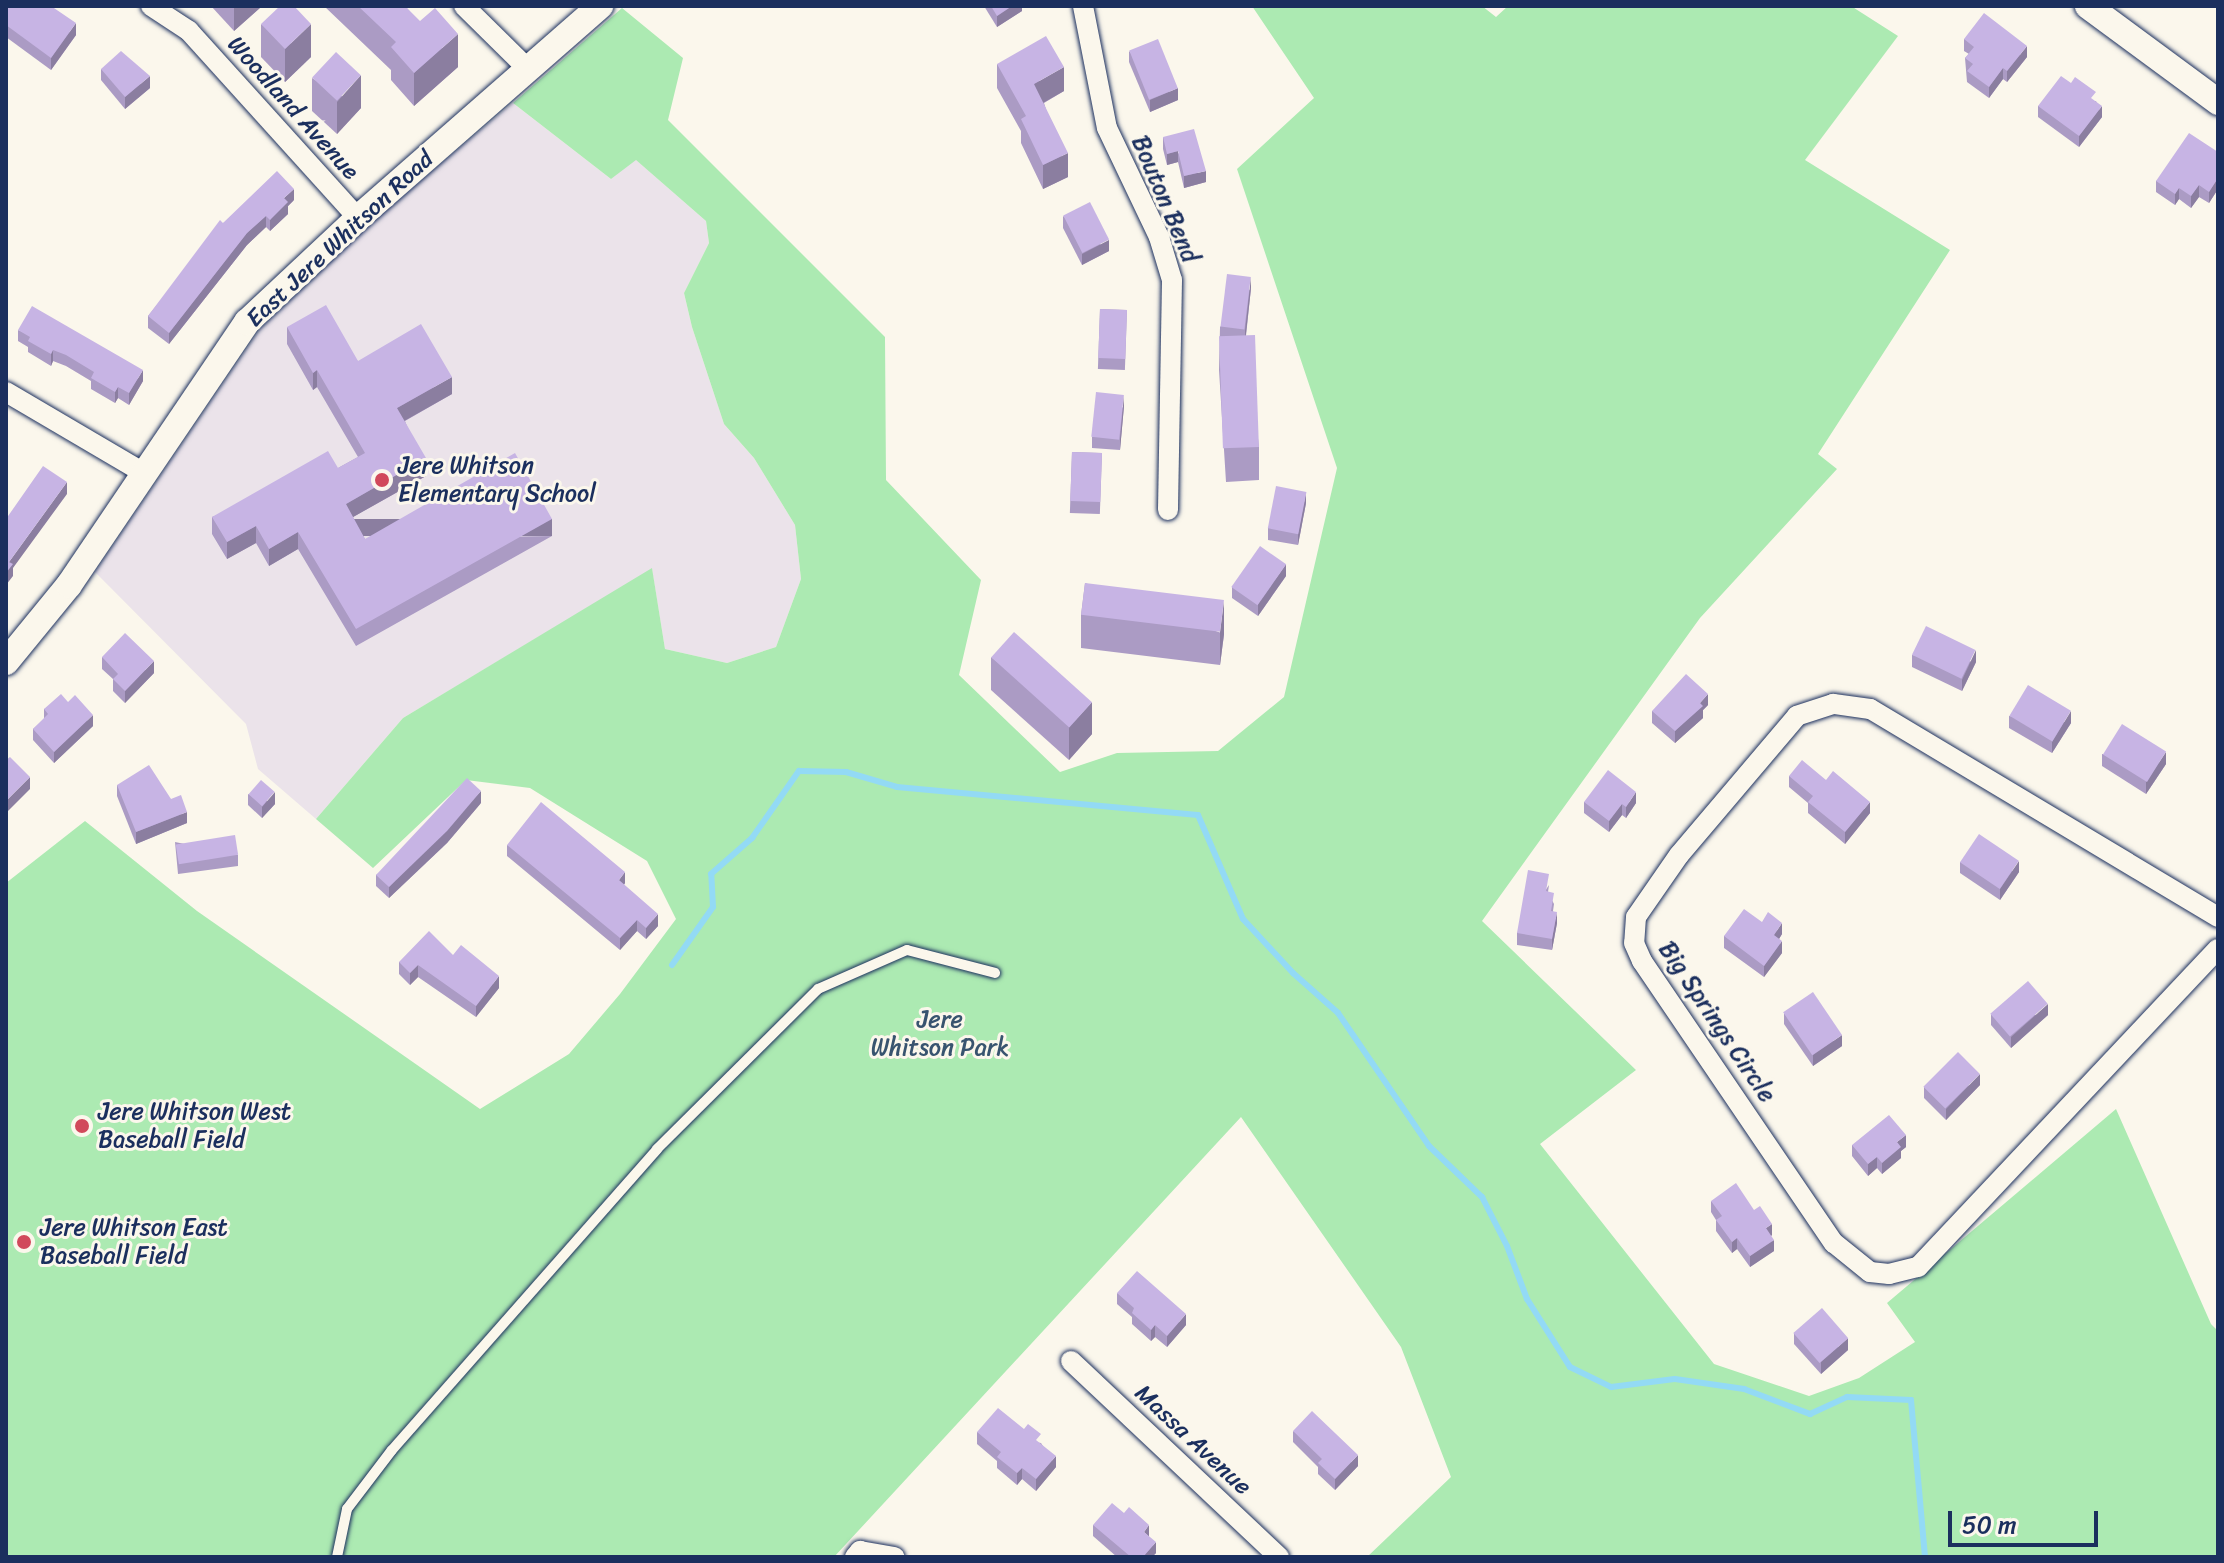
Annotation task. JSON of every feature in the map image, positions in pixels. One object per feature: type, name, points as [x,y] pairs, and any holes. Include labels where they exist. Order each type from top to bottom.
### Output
[{"type":"street","name":"Woodland Avenue","points":[[151,6],[189,31],[358,218]]},
{"type":"street","points":[[464,6],[529,70]]},
{"type":"street","name":"East Jere Whitson Road","points":[[6,662],[69,585],[247,322],[358,218],[600,6]]},
{"type":"street","name":"Bouton Bend","points":[[1083,6],[1107,128],[1159,237],[1172,280],[1168,510]]},
{"type":"street","points":[[2088,6],[2218,102]]},
{"type":"street","points":[[6,392],[146,474]]},
{"type":"street","name":"Big Springs Circle","points":[[2218,917],[1870,709],[1833,704],[1797,716],[1679,855],[1636,917],[1634,943],[1642,961],[1834,1243],[1870,1272],[1889,1274],[1918,1267],[2218,949]]},
{"type":"street","name":"Massa Avenue","points":[[1071,1361],[1279,1557]]},
{"type":"street","points":[[855,1557],[860,1551],[894,1557]]},
{"type":"lane","points":[[337,1557],[347,1509],[392,1450],[657,1149],[818,989],[907,950],[995,973]]},
{"type":"shaded area","points":[[513,103],[611,179],[635,159],[706,221],[709,243],[684,293],[692,327],[724,424],[754,458],[795,525],[801,579],[776,647],[727,663],[665,649],[652,569],[403,718],[316,819],[258,769],[246,724],[95,572],[261,328],[375,219]]},
{"type":"green space","name":"Jere Whitson Park","points":[[1252,6],[1482,6],[1496,17],[1508,6],[1851,6],[1898,36],[1805,160],[1950,250],[1818,454],[1837,469],[1700,618],[1482,921],[1636,1070],[1540,1144],[1714,1364],[1809,1396],[1859,1378],[1915,1342],[1887,1303],[2116,1109],[2211,1324],[2218,1331],[2218,1557],[1367,1557],[1451,1477],[1401,1347],[1241,1117],[834,1557],[6,1557],[6,883],[85,821],[197,911],[480,1109],[569,1054],[620,994],[676,919],[647,861],[530,788],[466,780],[373,868],[316,819],[403,718],[652,568],[665,649],[727,663],[776,647],[801,579],[795,525],[754,458],[724,424],[692,327],[684,293],[709,243],[706,221],[636,160],[611,179],[513,103],[622,8],[683,58],[668,120],[885,337],[886,480],[981,580],[959,675],[1060,772],[1117,753],[1218,751],[1284,697],[1337,468],[1237,169],[1314,98]]},
{"type":"building","points":[[6,6],[51,6],[76,23],[51,58],[6,25]]},
{"type":"building","points":[[280,6],[294,6],[311,24],[285,49],[261,24]]},
{"type":"building","points":[[358,6],[405,6],[420,21],[435,8],[458,34],[414,73],[391,47],[396,42]]},
{"type":"building","points":[[991,6],[1012,6],[997,16]]},
{"type":"building","points":[[1984,13],[2027,46],[2007,71],[2003,68],[1989,87],[1967,71],[1973,64],[1965,58],[1974,47],[1964,39]]},
{"type":"building","points":[[1046,36],[1064,67],[1034,84],[1068,153],[1043,165],[1021,119],[1026,116],[997,64]]},
{"type":"building","points":[[1158,39],[1178,88],[1149,100],[1129,51]]},
{"type":"building","points":[[121,51],[150,76],[125,97],[101,69]]},
{"type":"building","points":[[336,52],[361,75],[337,101],[312,78]]},
{"type":"building","points":[[2061,76],[2071,83],[2075,77],[2096,92],[2091,98],[2102,106],[2079,136],[2038,106]]},
{"type":"building","points":[[1194,129],[1206,171],[1184,176],[1178,151],[1167,154],[1163,137]]},
{"type":"building","points":[[2189,133],[2218,152],[2218,178],[2209,192],[2199,185],[2191,196],[2179,188],[2175,194],[2156,181]]},
{"type":"building","points":[[277,171],[294,189],[284,198],[288,202],[270,220],[266,216],[247,233],[169,333],[148,316],[220,220],[223,223]]},
{"type":"building","points":[[1090,202],[1109,239],[1082,253],[1063,216]]},
{"type":"building","points":[[1227,274],[1251,277],[1244,330],[1221,327]]},
{"type":"building","name":"Jere Whitson Elementary School","points":[[326,305],[358,361],[421,324],[452,377],[397,408],[426,458],[346,504],[365,539],[515,453],[552,519],[356,629],[298,532],[269,549],[256,526],[227,542],[212,517],[328,451],[338,468],[365,453],[317,370],[313,373],[287,327]]},
{"type":"building","points":[[32,306],[143,370],[129,393],[118,387],[115,392],[91,378],[94,372],[66,355],[53,350],[51,354],[28,341],[30,337],[18,330]]},
{"type":"building","points":[[1100,309],[1127,310],[1125,359],[1098,358]]},
{"type":"building","points":[[1255,335],[1259,447],[1223,448],[1219,336]]},
{"type":"building","points":[[1096,392],[1124,395],[1119,440],[1091,437]]},
{"type":"building","points":[[1072,452],[1102,453],[1100,502],[1070,501]]},
{"type":"building","points":[[43,466],[67,482],[9,562],[13,564],[6,573],[6,519]]},
{"type":"building","points":[[1276,486],[1306,492],[1298,534],[1268,528]]},
{"type":"building","points":[[1260,546],[1286,564],[1258,605],[1231,587]]},
{"type":"building","points":[[1085,583],[1224,600],[1220,632],[1081,615]]},
{"type":"building","points":[[1926,626],[1975,650],[1961,679],[1912,655]]},
{"type":"building","points":[[1014,632],[1092,702],[1069,728],[991,657]]},
{"type":"building","points":[[125,633],[154,661],[125,691],[113,679],[118,674],[102,657]]},
{"type":"building","points":[[1686,674],[1708,694],[1700,703],[1703,706],[1675,731],[1652,711]]},
{"type":"building","points":[[2028,685],[2071,711],[2052,742],[2009,716]]},
{"type":"building","points":[[61,694],[68,702],[75,695],[93,715],[54,752],[33,729],[48,714],[44,709]]},
{"type":"building","points":[[2122,724],[2166,752],[2147,782],[2103,755]]},
{"type":"building","points":[[10,757],[30,777],[6,801],[6,760]]},
{"type":"building","points":[[1802,760],[1826,780],[1833,771],[1870,802],[1845,832],[1808,802],[1813,796],[1789,776]]},
{"type":"building","points":[[149,765],[171,799],[181,795],[187,812],[136,832],[117,785]]},
{"type":"building","points":[[1608,770],[1636,792],[1626,807],[1622,804],[1609,821],[1584,802]]},
{"type":"building","points":[[467,778],[481,791],[447,831],[389,887],[376,875]]},
{"type":"building","points":[[261,780],[275,792],[262,806],[249,794]]},
{"type":"building","points":[[541,802],[625,872],[619,880],[658,914],[646,928],[637,920],[620,938],[507,845]]},
{"type":"building","points":[[1979,834],[2019,861],[2000,889],[1960,862]]},
{"type":"building","points":[[235,835],[238,855],[179,864],[176,844]]},
{"type":"building","points":[[1528,870],[1549,874],[1546,891],[1554,893],[1551,911],[1557,912],[1552,939],[1517,933]]},
{"type":"building","points":[[1744,909],[1762,922],[1768,912],[1782,923],[1774,935],[1782,941],[1764,966],[1724,936]]},
{"type":"building","points":[[429,931],[453,955],[461,945],[499,976],[476,1006],[418,965],[410,973],[399,962]]},
{"type":"building","points":[[2028,981],[2048,1004],[2010,1036],[1990,1014]]},
{"type":"building","points":[[1813,992],[1842,1035],[1812,1055],[1783,1012]]},
{"type":"building","points":[[1958,1052],[1980,1074],[1945,1109],[1923,1087]]},
{"type":"building","points":[[1889,1115],[1906,1135],[1897,1142],[1901,1147],[1882,1163],[1877,1157],[1868,1164],[1852,1145]]},
{"type":"building","points":[[1736,1183],[1754,1210],[1760,1206],[1772,1224],[1766,1228],[1774,1240],[1750,1256],[1737,1238],[1732,1242],[1716,1220],[1722,1216],[1711,1201]]},
{"type":"building","points":[[1137,1271],[1186,1314],[1167,1336],[1155,1325],[1151,1330],[1132,1313],[1134,1308],[1117,1293]]},
{"type":"building","points":[[1822,1308],[1848,1338],[1820,1363],[1793,1333]]},
{"type":"building","points":[[998,1408],[1024,1429],[1028,1424],[1041,1434],[1036,1440],[1056,1456],[1036,1479],[1022,1468],[1017,1473],[997,1457],[1001,1452],[977,1432]]},
{"type":"building","points":[[1312,1411],[1358,1455],[1335,1479],[1318,1463],[1322,1459],[1293,1431]]},
{"type":"building","points":[[1112,1503],[1124,1513],[1129,1507],[1149,1525],[1144,1532],[1156,1542],[1143,1557],[1131,1557],[1093,1525]]},
{"type":"waterway","points":[[672,965],[713,907],[711,874],[752,838],[799,771],[846,772],[897,787],[1198,815],[1243,919],[1293,973],[1338,1013],[1429,1146],[1482,1197],[1507,1246],[1527,1299],[1570,1367],[1611,1387],[1675,1379],[1744,1389],[1810,1414],[1847,1397],[1911,1400],[1925,1557]]},
{"type":"place","name":"Jere Whitson Elementary School","points":[[382,480]]},
{"type":"place","name":"Jere Whitson West Baseball Field","points":[[82,1126]]},
{"type":"place","name":"Jere Whitson East Baseball Field","points":[[24,1242]]}]
